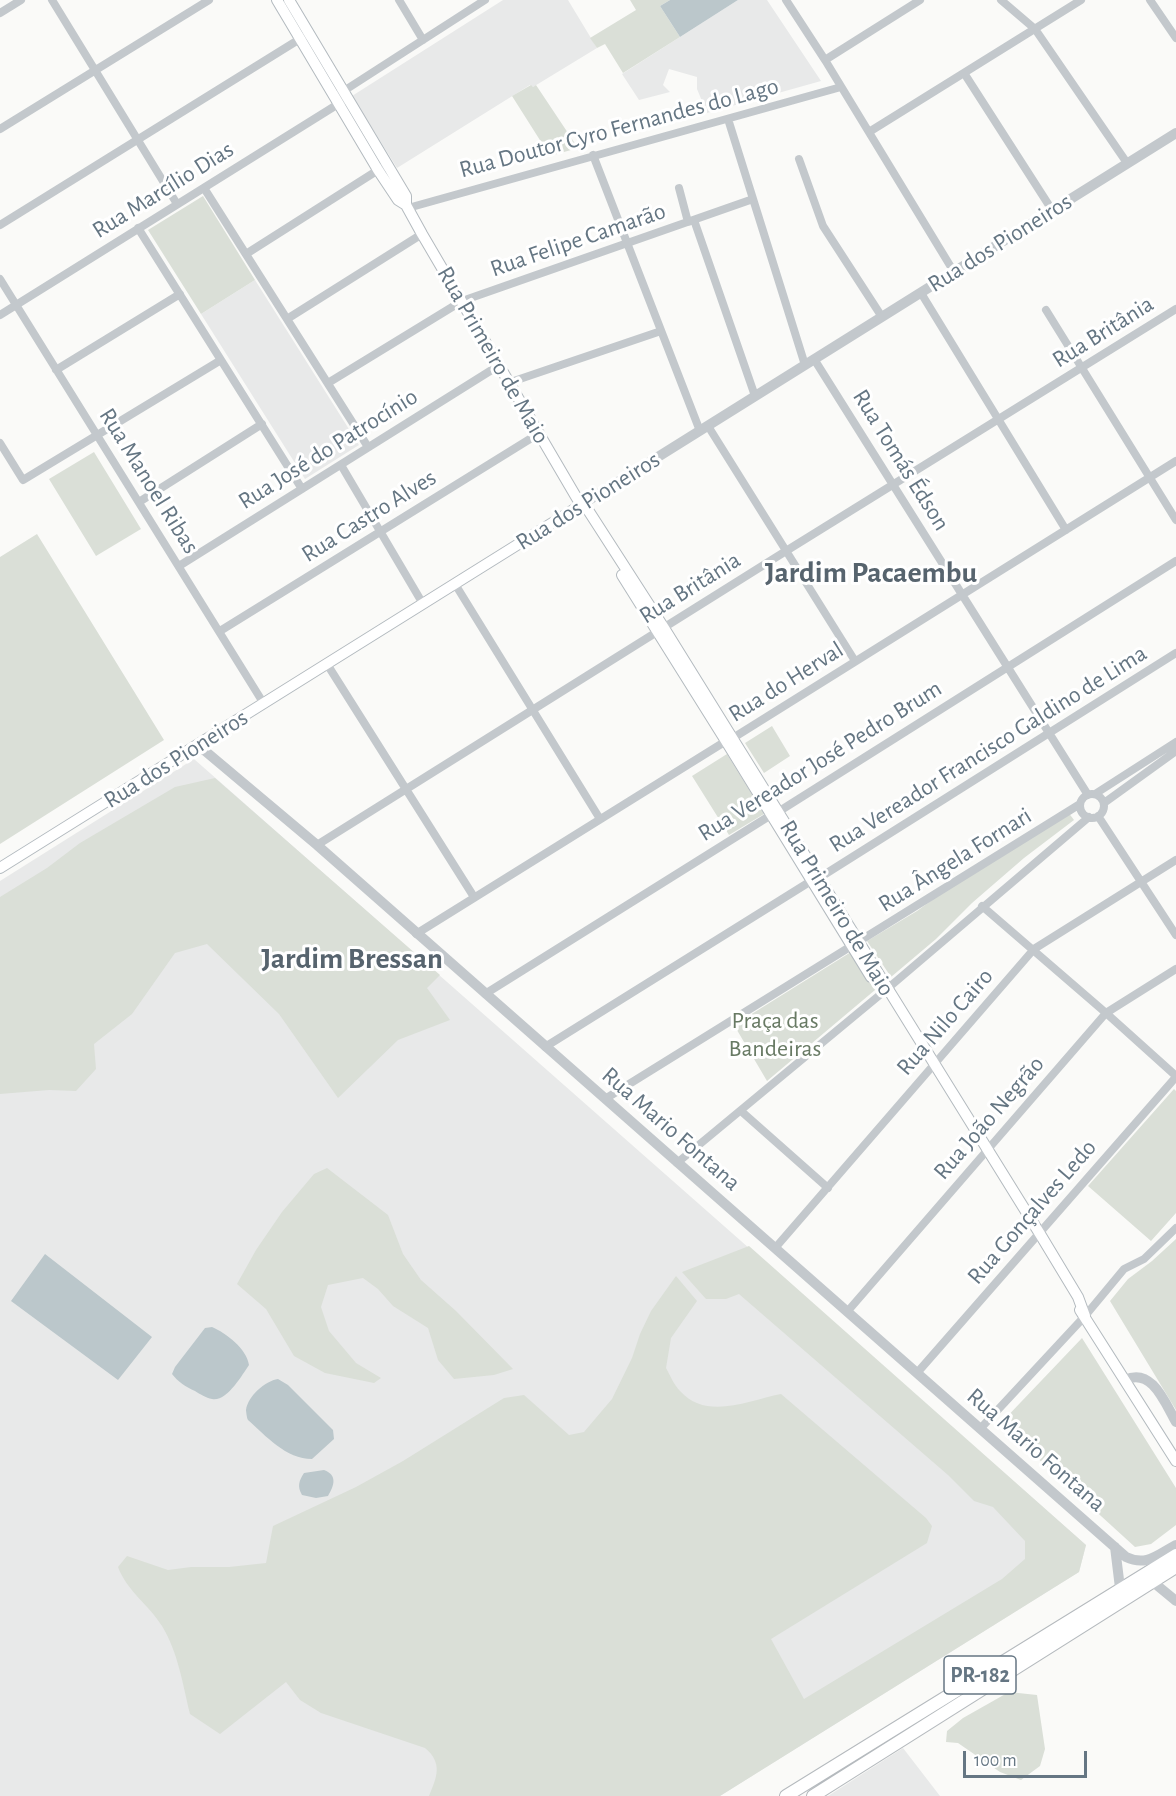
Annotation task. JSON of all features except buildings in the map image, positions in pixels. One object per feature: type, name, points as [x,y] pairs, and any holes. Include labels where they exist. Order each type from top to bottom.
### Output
[{"type":"main road","name":"Rua Primeiro de Maio","points":[[277,0],[305,36]]},
{"type":"main road","name":"Rua Primeiro de Maio","points":[[289,0],[305,36],[382,168],[406,196],[407,206],[422,234],[581,505],[588,510],[932,1069],[1078,1297],[1085,1316],[1176,1461]]},
{"type":"main road","name":"Rua dos Pioneiros","points":[[0,868],[581,505]]},
{"type":"main road","name":"PR-182","points":[[812,1796],[1083,1619],[1120,1588],[1176,1555]]},
{"type":"main road","name":"PR-182","points":[[786,1796],[1083,1619],[1153,1582],[1176,1567]]},
{"type":"street","points":[[0,13],[21,0]]},
{"type":"street","points":[[52,0],[177,204]]},
{"type":"street","points":[[0,129],[209,0]]},
{"type":"street","points":[[399,0],[423,40]]},
{"type":"street","name":"Rua Marcílio Dias","points":[[0,315],[204,188],[484,0]]},
{"type":"street","points":[[786,0],[954,272]]},
{"type":"street","points":[[825,60],[920,0]]},
{"type":"street","points":[[1001,0],[1035,29],[1127,164]]},
{"type":"street","points":[[869,132],[1081,0]]},
{"type":"street","points":[[1150,0],[1176,38]]},
{"type":"street","points":[[0,225],[305,36]]},
{"type":"street","points":[[964,73],[1052,210]]},
{"type":"street","name":"Rua Doutor Cyro Fernandes do Lago","points":[[407,206],[841,87]]},
{"type":"street","name":"Rua Tomás Édson","points":[[728,119],[753,200],[810,362],[893,484],[1092,795]]},
{"type":"street","name":"Rua dos Pioneiros","points":[[581,505],[1175,135]]},
{"type":"street","points":[[592,155],[661,331],[704,428],[786,550],[855,661]]},
{"type":"street","points":[[799,159],[824,226],[882,316]]},
{"type":"street","points":[[246,254],[382,168]]},
{"type":"street","points":[[204,188],[368,447]]},
{"type":"street","points":[[679,188],[755,396]]},
{"type":"street","name":"Rua Felipe Camarão","points":[[328,383],[462,301],[753,200]]},
{"type":"street","points":[[138,228],[302,489]]},
{"type":"street","points":[[287,319],[422,234]]},
{"type":"street","name":"Rua Manoel Ribas","points":[[0,279],[264,704]]},
{"type":"street","points":[[921,292],[1066,530]]},
{"type":"street","points":[[56,370],[180,294]]},
{"type":"street","name":"Rua Britânia","points":[[317,845],[786,550],[1176,309]]},
{"type":"street","points":[[1046,310],[1176,520]]},
{"type":"street","points":[[508,384],[661,331]]},
{"type":"street","points":[[0,443],[23,480],[221,360]]},
{"type":"street","name":"Rua José do Patrocínio","points":[[179,566],[498,366]]},
{"type":"street","points":[[139,502],[262,424]]},
{"type":"street","name":"Rua Castro Alves","points":[[220,631],[538,434]]},
{"type":"street","name":"Rua do Herval","points":[[416,934],[1176,461]]},
{"type":"street","points":[[341,465],[423,604]]},
{"type":"street","name":"Rua Vereador José Pedro Brum","points":[[485,994],[1176,561]]},
{"type":"street","points":[[455,584],[600,819]]},
{"type":"street","name":"Rua Vereador Francisco Galdino de Lima","points":[[545,1047],[1176,653]]},
{"type":"street","points":[[327,664],[474,897]]},
{"type":"street","name":"Rua Mario Fontana","points":[[198,745],[317,845],[1126,1557],[1137,1562],[1148,1560],[1176,1545]]},
{"type":"street","points":[[1175,746],[1080,804],[1081,811],[1093,817],[1142,882],[1176,935]]},
{"type":"street","points":[[677,1163],[884,991],[982,906],[1103,810],[1104,803],[1175,746]]},
{"type":"street","points":[[1092,795],[1104,803]]},
{"type":"street","name":"Rua Ângela Fornari","points":[[605,1100],[1080,804]]},
{"type":"street","name":"Rua Nilo Cairo","points":[[776,1248],[1034,950],[1176,860]]},
{"type":"street","points":[[982,906],[1176,1077]]},
{"type":"street","name":"Rua João Negrão","points":[[847,1312],[1106,1013],[1176,969]]},
{"type":"street","name":"Rua Gonçalves Ledo","points":[[917,1373],[1176,1077]]},
{"type":"street","points":[[741,1111],[828,1188]]},
{"type":"street","points":[[980,1429],[1085,1316],[1124,1269],[1144,1259],[1176,1228]]},
{"type":"street","points":[[1125,1380],[1132,1376],[1145,1378],[1152,1384],[1176,1422]]},
{"type":"street","points":[[1115,1547],[1120,1588]]},
{"type":"street","points":[[1153,1582],[1176,1601]]},
{"type":"street","points":[[804,1784],[812,1796]]},
{"type":"shaded area","points":[[503,0],[568,0],[597,48],[533,87],[530,85],[397,168],[352,96]]},
{"type":"shaded area","points":[[670,0],[738,0],[680,37],[660,6]]},
{"type":"shaded area","points":[[738,0],[767,0],[821,81],[707,113],[697,89],[697,77],[669,69],[663,85],[670,92],[639,100],[622,74]]},
{"type":"shaded area","points":[[255,280],[359,445],[305,479],[201,314]]},
{"type":"shaded area","points":[[194,759],[1086,1545],[1079,1572],[720,1796],[0,1796],[0,881]]},
{"type":"shaded area","points":[[45,1254],[152,1337],[118,1380],[11,1301]]},
{"type":"shaded area","points":[[212,1327],[235,1342],[244,1353],[249,1365],[234,1387],[218,1399],[208,1398],[188,1388],[172,1374],[205,1328]]},
{"type":"shaded area","points":[[278,1379],[288,1385],[333,1430],[334,1439],[312,1459],[285,1451],[248,1419],[246,1410],[250,1400],[258,1390]]},
{"type":"shaded area","points":[[324,1470],[331,1475],[334,1481],[328,1496],[316,1498],[302,1495],[299,1484],[304,1473]]},
{"type":"shaded area","points":[[903,1748],[940,1796],[828,1796]]},
{"type":"green space","points":[[630,0],[670,0],[660,6],[680,37],[623,73],[605,44],[597,48],[590,38],[636,10]]},
{"type":"green space","points":[[531,85],[533,87],[536,85],[578,148],[550,156],[512,96]]},
{"type":"green space","points":[[203,196],[255,280],[201,314],[148,230]]},
{"type":"green space","points":[[94,452],[141,529],[96,556],[49,479]]},
{"type":"green space","points":[[37,534],[164,740],[0,844],[0,557]]},
{"type":"green space","points":[[772,726],[790,756],[764,773],[745,743]]},
{"type":"green space","points":[[727,754],[764,814],[729,835],[692,776]]},
{"type":"green space","points":[[215,778],[440,975],[427,988],[450,1020],[398,1040],[338,1098],[279,1014],[207,944],[175,953],[132,1014],[94,1044],[96,1069],[76,1091],[49,1090],[0,1094],[0,897],[47,868],[80,843],[175,787]]},
{"type":"green space","points":[[1068,812],[1074,820],[1024,858],[891,977],[867,941]]},
{"type":"green space","name":"Praça das Bandeiras","points":[[851,952],[875,990],[767,1081],[734,1025]]},
{"type":"green space","points":[[1174,1089],[1176,1091],[1176,1213],[1151,1241],[1088,1186]]},
{"type":"green space","points":[[327,1168],[388,1215],[403,1254],[421,1280],[456,1311],[513,1369],[494,1375],[454,1379],[438,1360],[428,1328],[393,1306],[378,1289],[363,1278],[328,1285],[321,1307],[329,1331],[356,1363],[381,1378],[374,1383],[325,1373],[294,1356],[266,1309],[237,1284],[256,1250],[282,1212],[314,1174]]},
{"type":"green space","points":[[1176,1239],[1176,1410],[1110,1301],[1128,1279]]},
{"type":"green space","points":[[749,1246],[1086,1545],[1079,1572],[720,1796],[429,1796],[437,1770],[434,1759],[425,1748],[321,1713],[300,1700],[286,1682],[220,1734],[190,1714],[168,1636],[157,1618],[132,1591],[118,1567],[127,1556],[168,1570],[266,1563],[273,1526],[356,1487],[403,1461],[504,1398],[524,1395],[569,1435],[584,1432],[612,1399],[651,1311],[676,1276],[697,1301],[671,1338],[666,1368],[680,1391],[691,1400],[715,1407],[742,1404],[781,1394],[926,1518],[932,1526],[927,1543],[771,1639],[804,1699],[1002,1579],[1025,1559],[1025,1541],[993,1507],[974,1501],[948,1475],[739,1294],[726,1299],[706,1299],[682,1272]]},
{"type":"green space","points":[[1082,1338],[1176,1488],[1176,1525],[1151,1544],[1135,1547],[1000,1424]]},
{"type":"green space","points":[[1009,1692],[1037,1695],[1045,1749],[1040,1766],[1021,1780],[1000,1772],[958,1743],[946,1742],[947,1731],[963,1718]]},
{"type":"district","name":"Jardim Pacaembu","points":[[871,573]]},
{"type":"district","name":"Jardim Bressan","points":[[352,959]]}]
